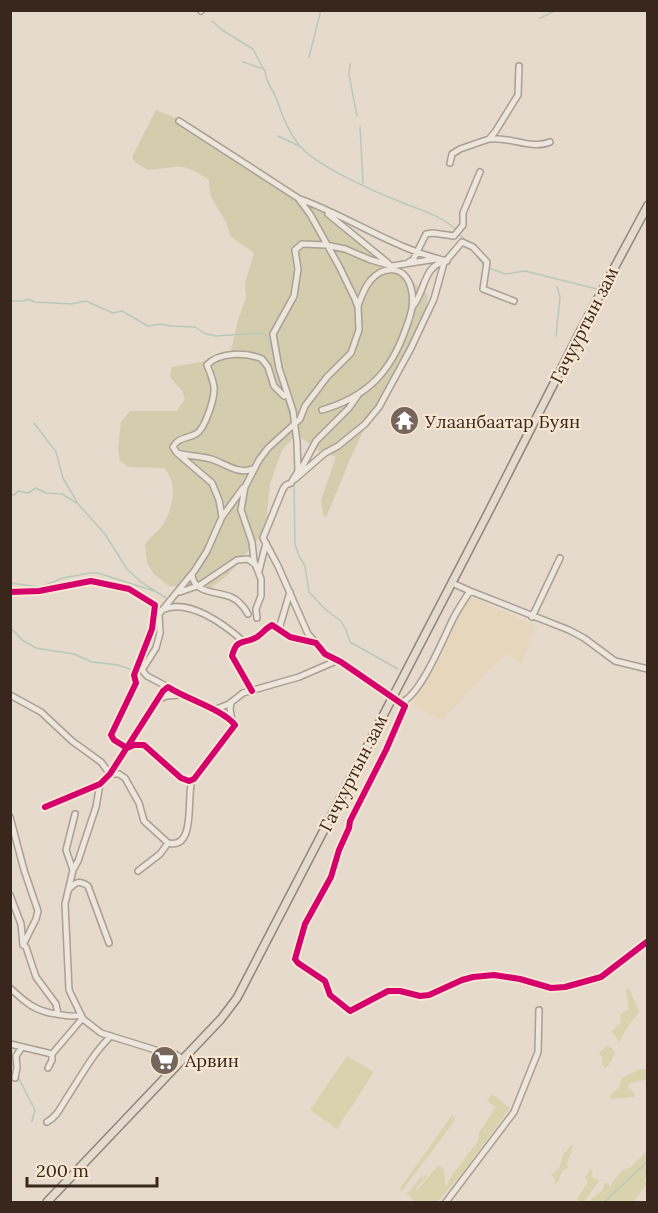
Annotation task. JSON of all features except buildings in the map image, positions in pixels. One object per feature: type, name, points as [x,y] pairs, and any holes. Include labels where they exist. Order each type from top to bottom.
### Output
[{"type":"main road","name":"Гачууртын зам","points":[[47,1203],[221,1019],[237,998],[582,328],[648,205]]},
{"type":"street","points":[[489,139],[518,95],[519,66]]},
{"type":"street","points":[[179,121],[298,198],[371,233],[417,252],[447,261]]},
{"type":"street","points":[[450,163],[452,154],[460,148],[489,139],[500,137],[539,144],[550,142]]},
{"type":"street","points":[[400,266],[413,260],[426,234],[454,236],[463,225],[463,213],[480,172]]},
{"type":"street","points":[[298,198],[310,214],[339,266],[358,307]]},
{"type":"street","points":[[323,208],[345,229],[392,266]]},
{"type":"street","points":[[514,301],[483,290],[487,262],[473,247],[462,242],[440,272],[439,288],[418,335],[379,408],[365,424],[325,453],[292,482],[286,484],[263,538],[308,634],[325,654],[341,662],[405,706],[350,821],[329,883],[305,924],[296,959],[298,963],[325,981],[330,995],[350,1011],[388,991],[400,991],[420,996],[429,995],[462,980],[494,975],[551,988],[565,987],[601,977],[648,941]]},
{"type":"street","points":[[292,482],[298,466],[293,411],[279,368],[273,334],[294,296],[298,269],[296,247],[302,244],[326,244],[392,266],[436,259]]},
{"type":"street","points":[[292,482],[304,466],[316,441],[387,369],[401,345],[413,306],[429,272],[442,261],[447,261]]},
{"type":"street","points":[[184,697],[147,676],[142,670],[156,648],[160,633],[158,621],[161,611],[192,574],[207,551],[222,518],[238,497],[268,448],[294,426],[300,419],[305,406],[327,377],[351,353],[359,330],[358,307],[370,280],[391,268],[401,273],[410,284],[413,306]]},
{"type":"street","points":[[222,518],[219,500],[212,483],[173,447],[176,442],[197,433],[206,422],[214,394],[207,365],[211,361],[235,354],[262,359],[268,367],[274,386],[284,396]]},
{"type":"street","points":[[322,410],[359,395]]},
{"type":"street","points":[[177,453],[210,459],[238,470],[254,469]]},
{"type":"street","points":[[248,479],[241,510],[252,542],[252,556],[262,588],[256,609],[257,618]]},
{"type":"street","points":[[257,568],[266,543]]},
{"type":"street","points":[[532,617],[560,558]]},
{"type":"street","points":[[179,592],[198,586],[237,560],[248,559],[257,568]]},
{"type":"street","points":[[192,574],[198,586],[208,592],[233,597],[248,614]]},
{"type":"street","points":[[10,592],[39,591],[91,581],[129,589],[155,605],[152,629],[134,675],[136,683],[111,735],[114,740],[128,748]]},
{"type":"street","points":[[452,583],[576,634],[615,661],[648,669]]},
{"type":"street","points":[[402,702],[410,698],[419,685],[470,591]]},
{"type":"street","points":[[279,629],[290,592]]},
{"type":"street","points":[[161,611],[166,608],[186,608],[200,612],[243,641]]},
{"type":"street","points":[[252,691],[232,656],[234,647],[243,641],[255,638],[272,625],[290,638],[316,643]]},
{"type":"street","points":[[214,710],[221,708],[243,693],[299,677],[331,662],[341,662]]},
{"type":"street","points":[[45,807],[100,784],[110,774],[168,687]]},
{"type":"street","points":[[10,695],[41,712],[72,741],[100,762],[110,774]]},
{"type":"street","points":[[156,703],[167,696],[179,695],[214,710],[232,722]]},
{"type":"street","points":[[110,774],[119,774],[125,778],[139,803],[144,821],[168,843],[178,842],[188,828],[189,789],[193,779],[235,725],[232,722],[230,709],[232,700]]},
{"type":"street","points":[[128,748],[134,745],[144,745],[181,778],[189,781],[193,779]]},
{"type":"street","points":[[48,1068],[52,1054],[81,1020],[69,990],[64,913],[73,870],[96,807],[100,784]]},
{"type":"street","points":[[73,870],[66,850],[75,814]]},
{"type":"street","points":[[10,817],[38,911],[36,920],[23,945]]},
{"type":"street","points":[[138,871],[160,854],[168,843]]},
{"type":"street","points":[[68,890],[76,882],[88,886],[109,943]]},
{"type":"street","points":[[10,895],[21,924],[23,945],[26,947],[36,977],[56,1004],[57,1014]]},
{"type":"street","points":[[10,988],[38,1010],[70,1017],[80,1015]]},
{"type":"street","points":[[446,1203],[514,1112],[538,1052],[539,1010]]},
{"type":"street","points":[[80,1015],[94,1028],[111,1036],[162,1052],[173,1053],[183,1059]]},
{"type":"street","points":[[47,1122],[60,1110],[100,1047],[111,1036]]},
{"type":"street","points":[[10,1044],[52,1054]]},
{"type":"street","points":[[15,1078],[16,1056],[22,1047]]},
{"type":"shaded area","points":[[156,110],[195,126],[354,230],[428,295],[411,348],[360,439],[326,517],[323,515],[321,500],[336,457],[317,450],[299,436],[294,437],[282,450],[270,484],[266,524],[259,538],[228,575],[211,588],[169,586],[154,574],[147,563],[145,544],[162,526],[169,512],[173,497],[172,481],[164,468],[129,467],[120,461],[118,450],[121,422],[130,411],[177,411],[185,399],[182,391],[170,377],[172,367],[201,362],[231,350],[246,298],[245,283],[254,253],[230,236],[225,221],[211,196],[209,180],[185,168],[148,170],[135,162],[132,157]]},
{"type":"shaded area","points":[[469,596],[534,625],[522,665],[507,654],[444,718],[437,718],[413,704]]},
{"type":"shaded area","points":[[629,988],[639,1012],[619,1042],[612,1031],[621,1022],[620,1014],[629,1009],[626,989]]},
{"type":"shaded area","points":[[606,1046],[612,1048],[615,1053],[605,1068],[599,1053]]},
{"type":"shaded area","points":[[347,1056],[374,1072],[337,1129],[310,1110]]},
{"type":"shaded area","points":[[640,1069],[647,1069],[647,1079],[629,1084],[628,1087],[635,1094],[634,1097],[611,1098],[610,1096],[618,1088],[622,1078]]},
{"type":"shaded area","points":[[492,1094],[510,1108],[460,1176],[437,1202],[415,1202],[406,1193],[426,1174],[427,1177],[415,1189],[417,1190],[439,1165],[444,1170],[445,1185],[447,1185],[478,1141],[479,1132],[496,1107],[487,1101]]},
{"type":"shaded area","points":[[452,1115],[455,1118],[453,1123],[402,1191],[399,1190]]},
{"type":"shaded area","points":[[572,1144],[567,1163],[568,1168],[562,1172],[555,1185],[551,1174],[559,1169],[563,1155]]},
{"type":"shaded area","points":[[647,1151],[647,1175],[644,1179],[647,1184],[633,1202],[590,1202],[602,1191],[605,1183],[609,1183],[609,1188],[621,1171],[631,1167]]},
{"type":"shaded area","points":[[591,1169],[593,1171],[591,1176],[599,1181],[584,1202],[579,1202],[577,1199],[588,1182],[585,1177]]},
{"type":"waterway","points":[[309,57],[321,10]]},
{"type":"waterway","points":[[540,18],[557,10]]},
{"type":"waterway","points":[[212,21],[253,49],[263,68]]},
{"type":"waterway","points":[[243,62],[265,70],[283,118],[299,145],[307,153],[348,178],[378,193],[431,214],[456,230]]},
{"type":"waterway","points":[[350,64],[349,75],[357,116]]},
{"type":"waterway","points":[[360,127],[363,183]]},
{"type":"waterway","points":[[278,136],[299,146]]},
{"type":"waterway","points":[[459,233],[465,241]]},
{"type":"waterway","points":[[470,248],[484,265]]},
{"type":"waterway","points":[[488,268],[506,274],[525,271],[597,289]]},
{"type":"waterway","points":[[556,336],[560,297],[557,287]]},
{"type":"waterway","points":[[10,301],[28,299],[35,302],[71,304],[86,301],[113,313],[122,311],[148,326],[161,324],[195,327],[215,336],[263,333],[273,351],[282,390]]},
{"type":"waterway","points":[[285,398],[292,422]]},
{"type":"waterway","points":[[34,423],[56,452],[63,478],[77,502]]},
{"type":"waterway","points":[[295,453],[295,472]]},
{"type":"waterway","points":[[294,483],[295,544],[305,566],[309,592],[325,609],[341,621],[350,642],[398,669]]},
{"type":"waterway","points":[[10,494],[14,495],[18,491],[28,493],[36,488],[46,493],[62,494],[78,504],[105,534],[127,569],[141,582],[166,598]]},
{"type":"waterway","points":[[10,583],[40,587],[63,578],[98,573],[154,591]]},
{"type":"waterway","points":[[10,627],[22,640],[36,648],[74,654],[92,662],[118,665],[133,670]]},
{"type":"waterway","points":[[10,1060],[14,1067]]},
{"type":"waterway","points":[[18,1077],[35,1110],[32,1121]]},
{"type":"waterway","points":[[604,1202],[648,1161]]},
{"type":"cycle path","points":[[10,592],[39,591],[91,581],[129,589],[155,605],[152,629],[134,675],[136,683],[111,735],[114,740],[127,748],[144,745],[181,778],[189,781],[194,779],[235,725],[222,714],[168,687],[163,691],[110,774],[100,784],[45,807]]},
{"type":"cycle path","points":[[252,691],[232,656],[238,644],[257,637],[272,625],[290,637],[316,643],[325,654],[341,662],[405,706],[386,750],[350,821],[331,877],[305,924],[295,959],[325,981],[330,995],[350,1011],[388,991],[400,991],[420,996],[429,995],[473,977],[494,975],[520,979],[551,988],[565,987],[601,977],[648,941]]},
{"type":"place","name":"Улаанбаатар Буян","points":[[404,421]]},
{"type":"place","name":"Арвин","points":[[164,1060]]}]
